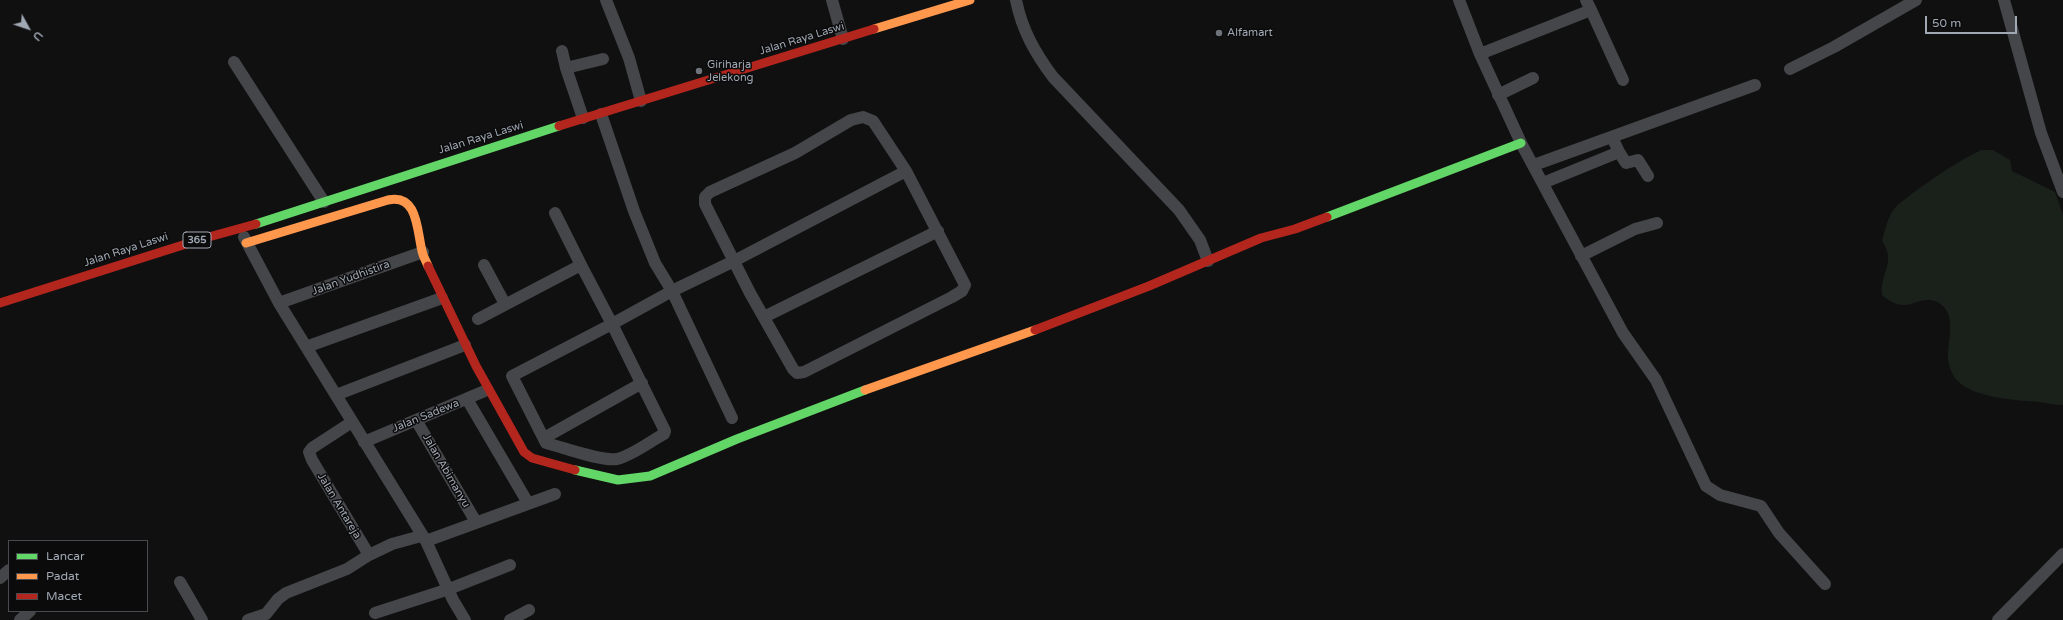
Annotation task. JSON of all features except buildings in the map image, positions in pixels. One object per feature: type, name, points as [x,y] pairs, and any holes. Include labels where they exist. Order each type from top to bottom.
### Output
[{"type":"street","points":[[606,0],[629,58],[641,101]]},
{"type":"street","points":[[832,0],[843,39]]},
{"type":"street","name":"Jalan Raya Laswi","points":[[0,303],[199,240],[240,229],[592,116],[970,0]]},
{"type":"street","points":[[1016,0],[1027,37],[1053,77],[1179,210],[1200,240],[1208,261]]},
{"type":"street","points":[[1459,0],[1480,54],[1521,143],[1632,348],[1656,380],[1706,486],[1720,495],[1761,506],[1779,533],[1825,584]]},
{"type":"street","points":[[1790,69],[1834,47],[1916,0]]},
{"type":"street","points":[[2004,0],[2041,134],[2063,192]]},
{"type":"street","points":[[1480,54],[1588,5],[1623,80]]},
{"type":"street","points":[[562,51],[566,68],[616,156],[616,161],[655,263],[672,291],[732,418]]},
{"type":"street","points":[[566,68],[602,58]]},
{"type":"street","points":[[234,62],[324,202]]},
{"type":"street","points":[[1498,95],[1534,78]]},
{"type":"street","points":[[1534,165],[1755,85]]},
{"type":"street","points":[[862,117],[873,121],[906,171],[963,278],[965,285],[962,290],[804,372],[797,373],[793,369],[734,261],[706,204],[705,197],[710,192],[795,153],[851,120],[862,117]]},
{"type":"street","points":[[1612,137],[1626,163],[1638,160],[1648,176]]},
{"type":"street","points":[[246,243],[396,198],[403,200],[411,210],[417,223],[423,252],[442,298],[488,390],[524,452],[532,458],[600,477],[618,480],[650,476],[752,433],[871,388],[1025,334],[1150,286],[1261,238],[1295,229],[1381,198],[1521,143]]},
{"type":"street","points":[[1543,183],[1620,152]]},
{"type":"street","points":[[555,213],[581,265],[612,324],[642,383],[665,431],[664,434],[631,453],[614,459],[583,454],[546,443],[512,376],[612,324],[672,291],[734,261],[906,171]]},
{"type":"street","points":[[260,222],[266,237]]},
{"type":"street","points":[[1581,256],[1635,229],[1657,223]]},
{"type":"street","points":[[240,229],[246,243],[279,303],[423,539],[465,620]]},
{"type":"street","points":[[764,317],[938,231]]},
{"type":"street","name":"Jalan Yudhistira","points":[[279,303],[423,252]]},
{"type":"street","points":[[484,265],[505,304]]},
{"type":"street","points":[[478,319],[581,265]]},
{"type":"street","points":[[306,348],[442,298]]},
{"type":"street","points":[[336,395],[465,345]]},
{"type":"street","points":[[544,438],[642,383]]},
{"type":"street","name":"Jalan Sadewa","points":[[364,442],[488,390]]},
{"type":"street","points":[[467,399],[528,503]]},
{"type":"street","name":"Jalan Abimanyu","points":[[416,420],[476,522]]},
{"type":"street","name":"Jalan Antareja","points":[[352,422],[312,448],[309,452],[312,460],[369,555]]},
{"type":"street","points":[[248,620],[266,614],[278,599],[286,593],[347,568],[392,544],[423,539],[555,494]]},
{"type":"street","points":[[1998,620],[2063,554]]},
{"type":"street","points":[[375,613],[449,589],[510,565]]},
{"type":"street","points":[[0,578],[8,571]]},
{"type":"street","points":[[180,582],[202,620]]},
{"type":"street","points":[[510,620],[529,610]]},
{"type":"street","points":[[20,620],[29,612]]},
{"type":"shaded area","points":[[1981,150],[1993,150],[2010,160],[2012,171],[2055,192],[2063,215],[2063,405],[2004,399],[1978,393],[1967,388],[1958,381],[1952,373],[1949,365],[1948,351],[1950,321],[1945,308],[1932,300],[1899,305],[1891,302],[1882,295],[1883,280],[1887,267],[1888,255],[1882,241],[1888,221],[1894,209],[1913,193],[1938,176]]},
{"type":"traffic: fast","points":[[256,224],[559,126]]},
{"type":"traffic: fast","points":[[1327,217],[1521,143]]},
{"type":"traffic: fast","points":[[575,470],[618,480],[650,476],[737,439],[865,390]]},
{"type":"traffic: slow","points":[[874,29],[970,0]]},
{"type":"traffic: slow","points":[[246,243],[388,200],[398,199],[405,202],[411,208],[417,224],[422,253],[428,266]]},
{"type":"traffic: slow","points":[[865,390],[1035,330]]},
{"type":"traffic: jam","points":[[559,126],[874,29]]},
{"type":"traffic: jam","points":[[1035,330],[1149,286],[1261,238],[1295,229],[1327,217]]},
{"type":"traffic: jam","points":[[0,303],[205,238],[256,224]]},
{"type":"traffic: jam","points":[[428,266],[476,366],[524,452],[532,458],[575,470]]},
{"type":"place","name":"Alfamart","points":[[1219,33]]},
{"type":"place","name":"Giriharja Jelekong","points":[[699,71]]}]
